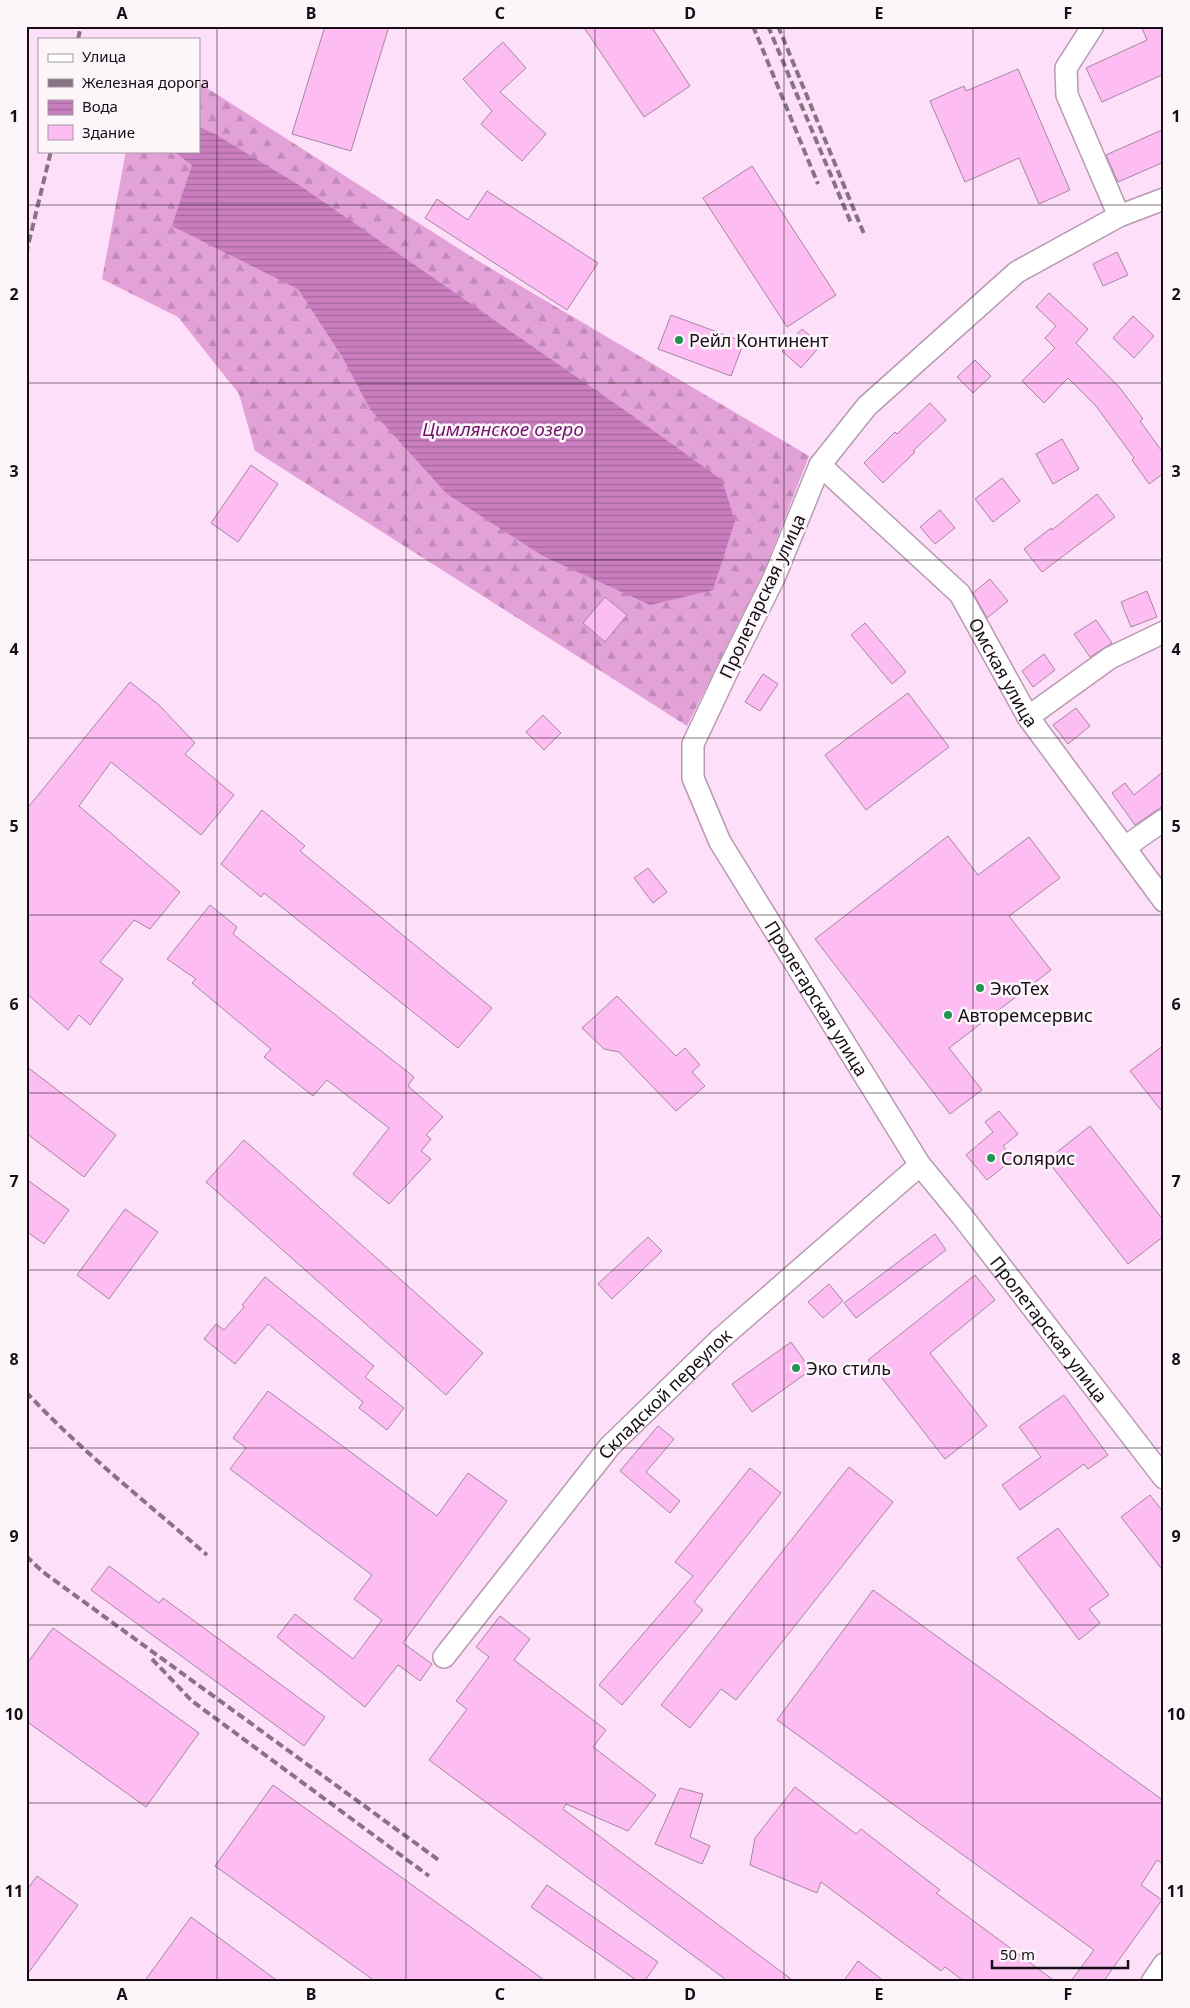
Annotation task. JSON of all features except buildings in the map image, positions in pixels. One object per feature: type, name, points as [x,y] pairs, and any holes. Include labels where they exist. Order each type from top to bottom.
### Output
[{"type":"street","points":[[1093,26],[1066,68],[1067,95],[1119,216]]},
{"type":"street","name":"Пролетарская улица","points":[[1164,199],[1119,216],[1017,272],[867,406],[820,465],[774,578],[726,674],[694,744],[693,778],[720,842],[920,1165],[962,1216],[1164,1478]]},
{"type":"street","name":"Омская улица","points":[[820,465],[960,594],[1028,718],[1164,901]]},
{"type":"street","points":[[1028,718],[1110,658],[1164,632]]},
{"type":"street","points":[[1125,848],[1164,820]]},
{"type":"street","name":"Складской переулок","points":[[444,1657],[610,1446],[719,1340],[920,1165]]},
{"type":"street","points":[[1152,1982],[1164,1964]]},
{"type":"green space","points":[[200,84],[475,259],[809,456],[763,574],[687,726],[255,451],[239,394],[178,317],[102,279],[126,152],[200,152]]},
{"type":"water","name":"Цимлянское озеро","points":[[200,127],[215,134],[302,187],[633,416],[722,480],[735,521],[713,590],[650,605],[543,556],[447,494],[370,409],[343,358],[298,289],[172,226],[192,165],[174,152],[200,152]]},
{"type":"railway","points":[[78,38],[81,26]]},
{"type":"railway","points":[[753,26],[818,184]]},
{"type":"railway","points":[[768,26],[851,223]]},
{"type":"railway","points":[[778,26],[864,234]]},
{"type":"railway","points":[[26,254],[51,152]]},
{"type":"railway","points":[[26,1392],[91,1456],[207,1555]]},
{"type":"railway","points":[[26,1556],[43,1572],[440,1861]]},
{"type":"railway","points":[[152,1659],[192,1701],[429,1876]]},
{"type":"place","name":"Рейл Континент","points":[[679,340]]},
{"type":"place","name":"ЭкоТех","points":[[980,988]]},
{"type":"place","name":"Авторемсервис","points":[[948,1015]]},
{"type":"place","name":"Солярис","points":[[991,1158]]},
{"type":"place","name":"Эко стиль","points":[[796,1368]]}]
